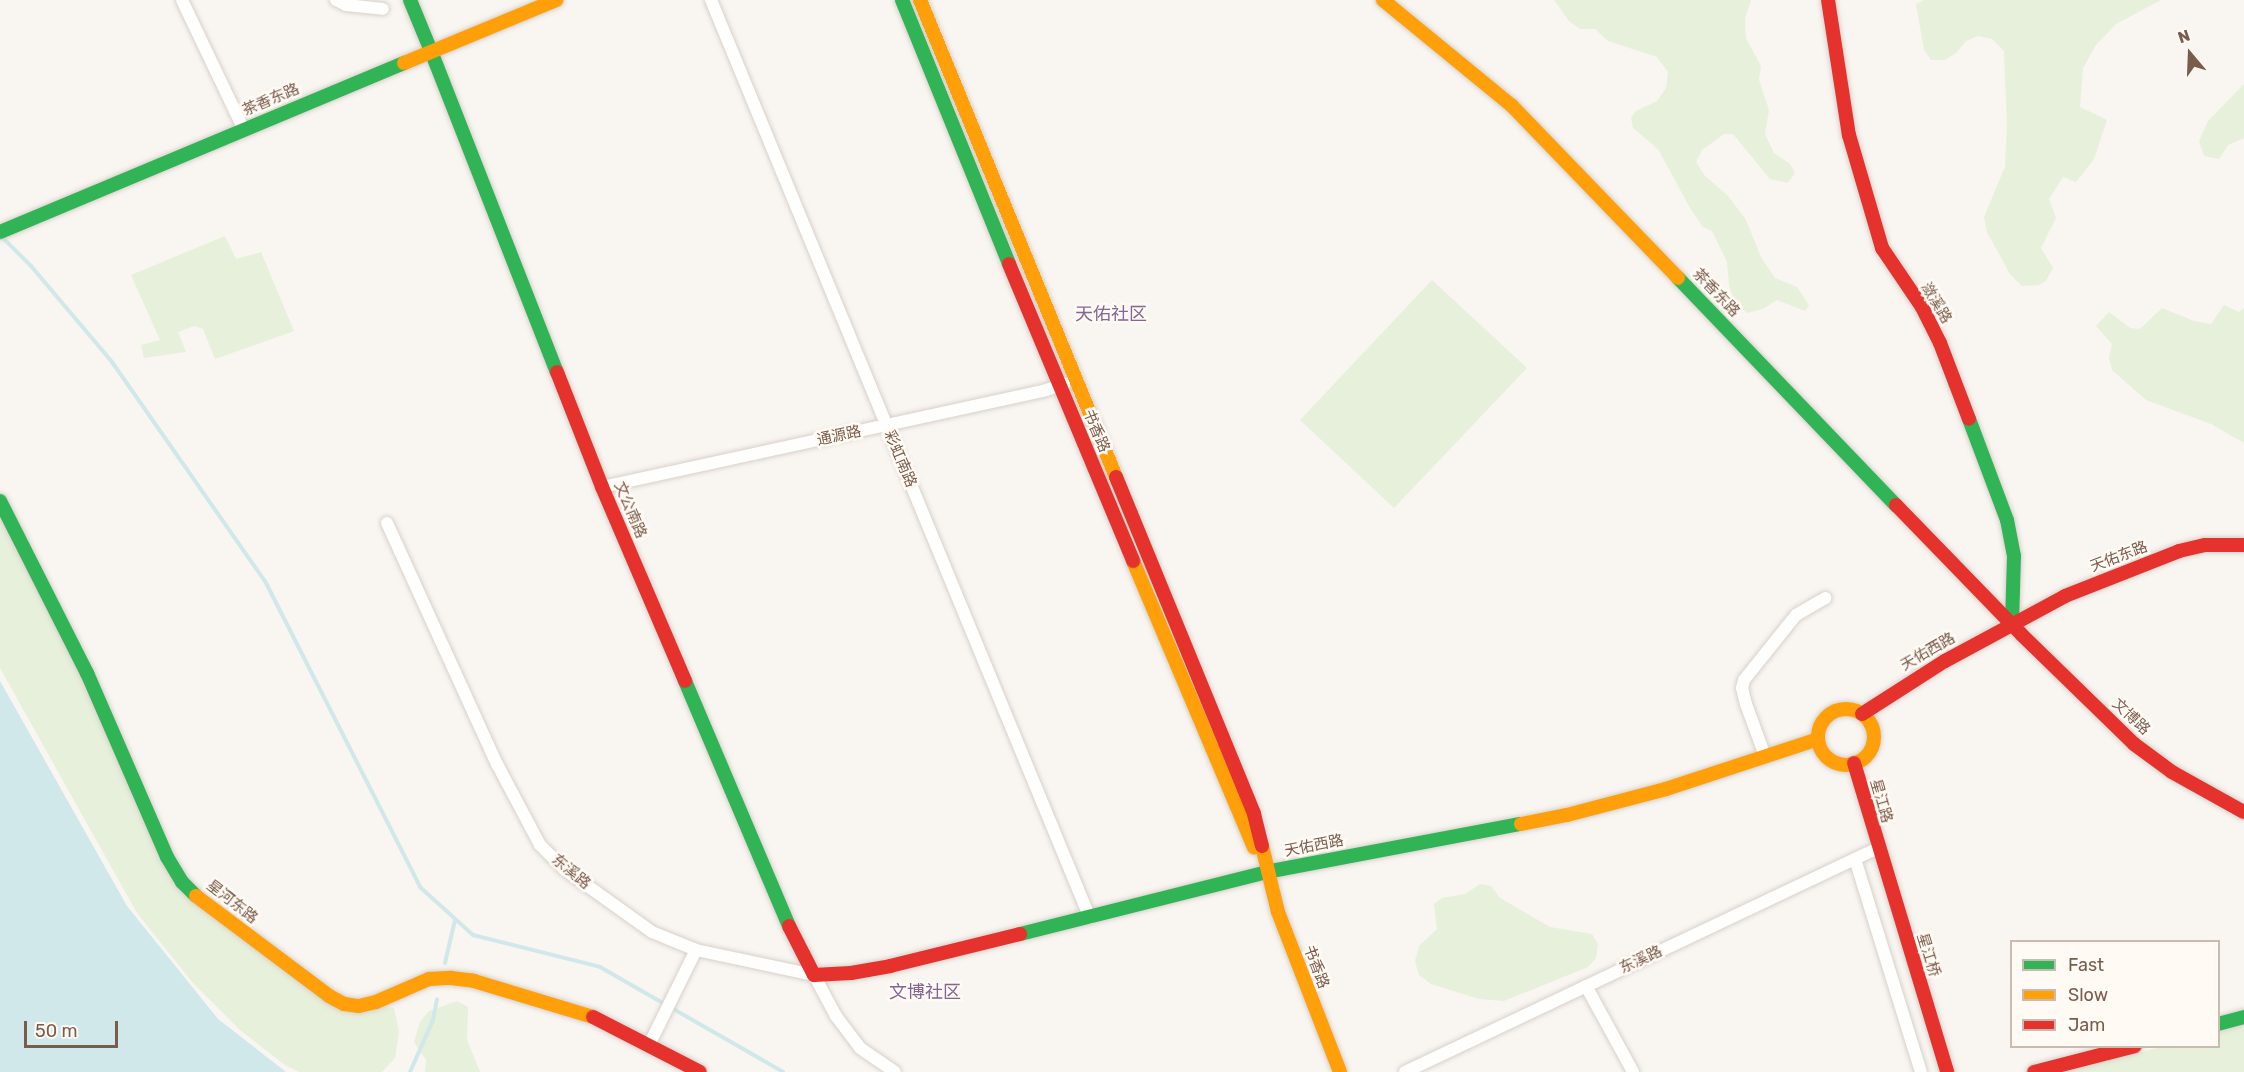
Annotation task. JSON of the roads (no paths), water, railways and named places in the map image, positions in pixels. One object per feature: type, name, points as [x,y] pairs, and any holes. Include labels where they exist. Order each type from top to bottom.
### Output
[{"type":"street","points":[[182,0],[244,130]]},
{"type":"street","points":[[336,0],[346,5],[383,9]]},
{"type":"street","name":"文公南路","points":[[410,0],[602,488],[786,920],[814,975]]},
{"type":"street","name":"茶香东路","points":[[0,232],[556,0]]},
{"type":"street","name":"彩虹南路","points":[[711,0],[1090,918]]},
{"type":"street","name":"书香路","points":[[902,0],[1060,386],[1241,818],[1266,872]]},
{"type":"street","name":"书香路","points":[[920,0],[1254,813],[1266,872],[1278,912],[1340,1072]]},
{"type":"street","name":"茶香东路","points":[[1385,0],[1442,45],[1512,106],[2012,623]]},
{"type":"street","name":"潋溪路","points":[[1828,0],[1849,135],[1882,248],[1922,308],[1940,344],[2007,520],[2014,556],[2012,623]]},
{"type":"street","name":"通源路","points":[[602,488],[1060,386],[1075,379]]},
{"type":"street","name":"星河东路","points":[[0,501],[87,673],[167,857],[182,882],[198,898],[329,996],[344,1004],[359,1006],[376,1002],[429,979],[451,978],[474,981],[603,1020],[700,1072]]},
{"type":"street","name":"东溪路","points":[[387,523],[497,764],[540,845],[564,869],[652,932],[696,950],[814,975]]},
{"type":"street","name":"天佑东路","points":[[2012,623],[2065,596],[2180,551],[2205,545],[2244,545]]},
{"type":"street","points":[[1765,756],[1746,704],[1742,688],[1744,680],[1796,615],[1826,598]]},
{"type":"street","name":"天佑西路","points":[[1862,714],[1904,685],[2012,623]]},
{"type":"street","name":"文博路","points":[[2012,623],[2134,744],[2172,772],[2244,812]]},
{"type":"street","points":[[1847,709],[1862,714],[1872,728],[1874,737],[1868,753],[1854,763],[1837,763],[1830,760],[1820,747],[1818,739],[1821,724],[1832,713],[1847,709]]},
{"type":"street","name":"天佑西路","points":[[814,975],[851,973],[890,966],[1090,918],[1266,872],[1567,815],[1666,789],[1818,739]]},
{"type":"street","name":"星江路","points":[[1854,763],[1878,848]]},
{"type":"street","name":"东溪路","points":[[1405,1072],[1878,848]]},
{"type":"street","name":"星江桥","points":[[1878,848],[1947,1072]]},
{"type":"street","points":[[1855,859],[1921,1072]]},
{"type":"street","points":[[649,1045],[696,950]]},
{"type":"street","points":[[814,975],[836,1016],[861,1048],[895,1072]]},
{"type":"street","points":[[1586,986],[1633,1072]]},
{"type":"street","points":[[2220,1023],[2244,1017]]},
{"type":"street","points":[[2034,1072],[2131,1048]]},
{"type":"water","points":[[0,681],[127,906],[218,1019],[286,1072],[0,1072]]},
{"type":"waterway","points":[[3,238],[31,266],[112,362],[265,581],[420,887],[473,935],[600,967],[783,1072]]},
{"type":"waterway","points":[[445,963],[455,920]]},
{"type":"waterway","points":[[410,1072],[433,1020],[437,999]]},
{"type":"district","name":"天佑社区","points":[[1111,314]]},
{"type":"district","name":"文博社区","points":[[925,992]]}]
